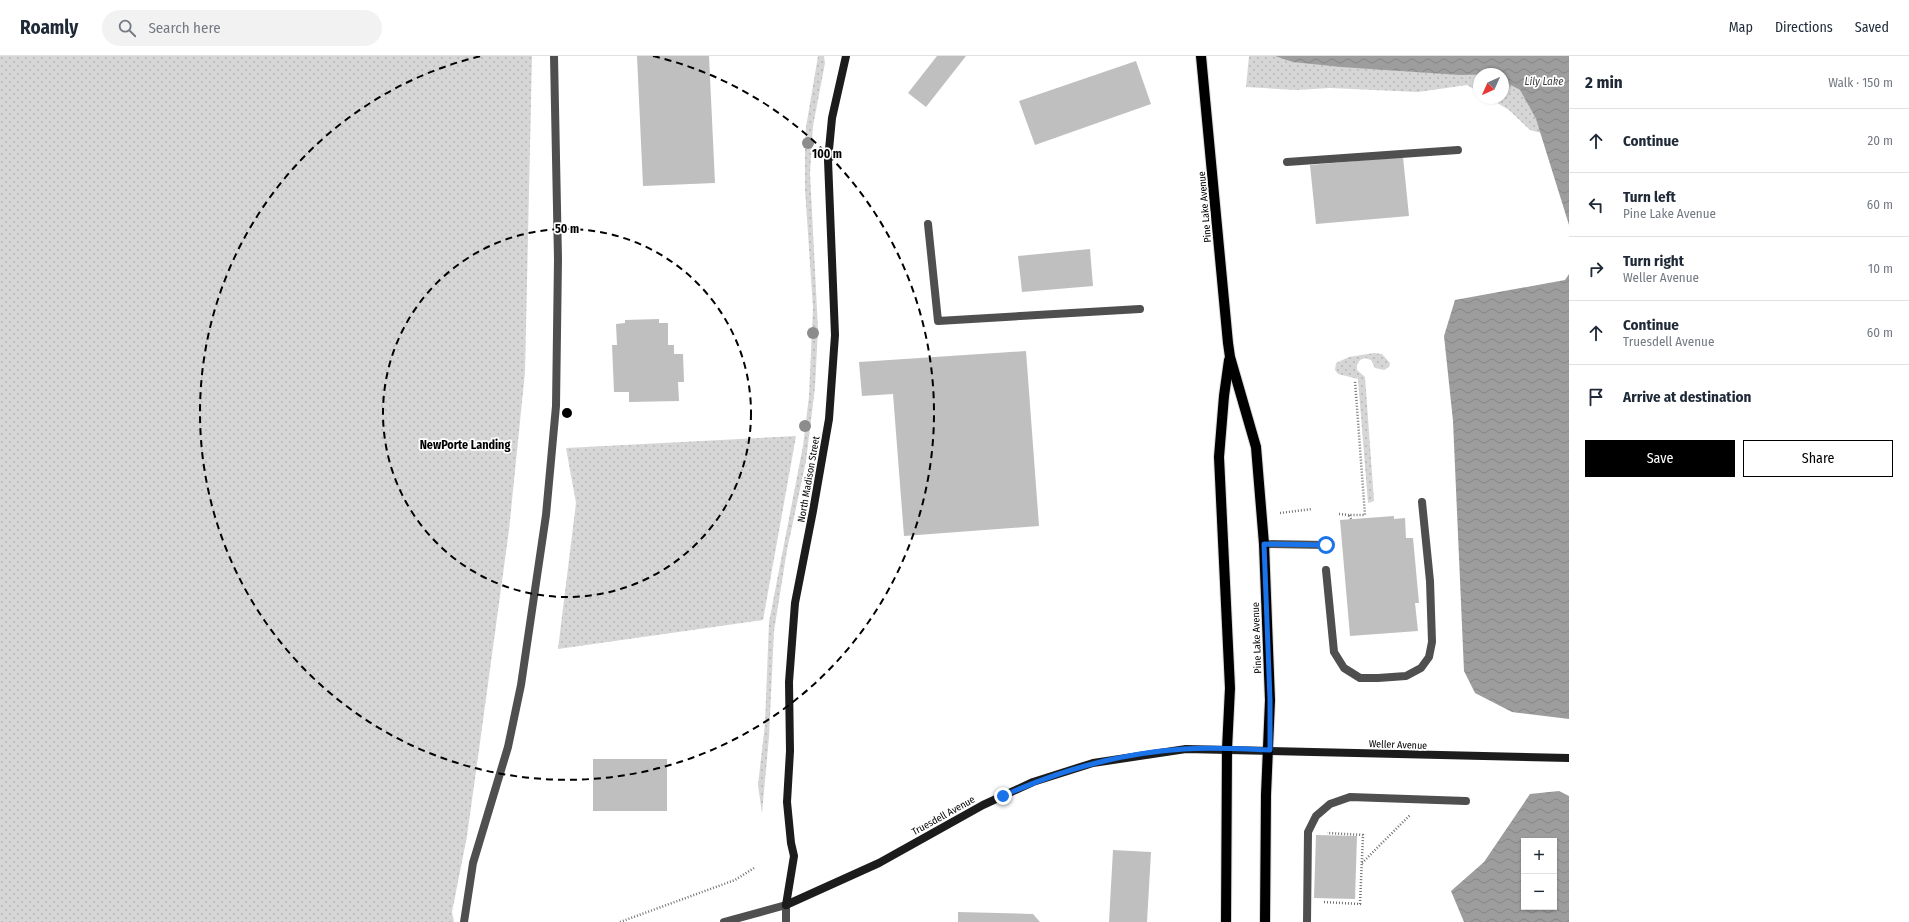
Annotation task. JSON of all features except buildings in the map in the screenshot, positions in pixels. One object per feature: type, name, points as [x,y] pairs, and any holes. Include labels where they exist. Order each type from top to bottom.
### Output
[{"type":"main road","name":"Pine Lake Avenue","points":[[1201,56],[1230,356],[1256,447],[1264,544],[1270,700],[1270,750],[1266,795],[1265,922]]},
{"type":"main road","name":"Pine Lake Avenue","points":[[1226,922],[1227,749],[1230,688],[1219,457],[1224,396],[1230,356]]},
{"type":"street","points":[[464,922],[473,862],[508,747],[521,685],[546,515],[556,406],[558,259],[554,56]]},
{"type":"street","name":"North Madison Street","points":[[786,905],[794,856],[791,843],[787,802],[790,751],[789,682],[795,603],[814,511],[829,419],[834,335],[828,160],[832,118],[846,56]]},
{"type":"street","points":[[1287,162],[1458,150]]},
{"type":"street","points":[[928,224],[938,321],[1140,309]]},
{"type":"street","points":[[1326,570],[1334,652],[1344,668],[1360,678],[1406,676],[1421,668],[1429,656],[1432,642],[1430,581],[1422,502]]},
{"type":"street","points":[[1264,544],[1326,545]]},
{"type":"street","name":"Truesdell Avenue","points":[[724,922],[786,905],[878,863],[968,812],[1033,782],[1093,763],[1175,750],[1227,749]]},
{"type":"street","name":"Weller Avenue","points":[[1227,749],[1569,758]]},
{"type":"street","points":[[1307,922],[1308,832],[1316,816],[1330,804],[1350,797],[1466,801]]},
{"type":"street","points":[[786,905],[786,922]]},
{"type":"path","points":[[1339,514],[1365,515],[1355,381]]},
{"type":"path","points":[[1279,513],[1312,509]]},
{"type":"path","points":[[1350,515],[1351,519]]},
{"type":"path","points":[[1362,863],[1417,808],[1429,799]]},
{"type":"path","points":[[1307,901],[1360,904],[1363,834],[1308,832]]},
{"type":"path","points":[[620,922],[735,880],[754,868]]},
{"type":"shaded area","points":[[0,56],[532,56],[525,372],[509,530],[467,836],[452,912],[454,922],[0,922]]},
{"type":"shaded area","points":[[818,56],[824,56],[825,63],[813,126],[810,173],[818,329],[815,387],[806,461],[787,550],[774,631],[769,737],[762,813],[758,785],[765,724],[769,622],[803,446],[809,396],[813,308],[805,189],[805,149],[806,127]]},
{"type":"shaded area","points":[[1249,56],[1275,56],[1473,72],[1473,88],[1467,85],[1418,92],[1330,88],[1296,90],[1246,87]]},
{"type":"shaded area","points":[[1509,84],[1520,90],[1536,119],[1541,133],[1530,130],[1509,110],[1499,104],[1509,104]]},
{"type":"shaded area","points":[[1374,353],[1382,354],[1390,363],[1389,367],[1384,370],[1375,368],[1371,360],[1365,358],[1360,360],[1357,365],[1357,370],[1365,377],[1374,501],[1368,503],[1358,379],[1338,374],[1335,370],[1336,363],[1349,357]]},
{"type":"shaded area","points":[[796,436],[763,620],[558,649],[576,503],[566,448]]},
{"type":"water","name":"Lily Lake","points":[[1275,56],[1569,56],[1569,225],[1536,119],[1520,90],[1509,84],[1509,68],[1473,68],[1473,75],[1460,75],[1341,67],[1293,62]]},
{"type":"water","points":[[1569,274],[1569,719],[1512,712],[1475,693],[1464,671],[1453,421],[1444,336],[1455,300],[1565,280]]},
{"type":"water","points":[[1559,791],[1569,796],[1569,922],[1464,922],[1451,891],[1484,862],[1530,794]]},
{"type":"district","name":"NewPorte Landing","points":[[465,445]]},
{"type":"route","points":[[1003,796],[1033,782],[1093,763],[1186,749],[1270,750],[1270,700],[1264,544],[1326,545]]}]
